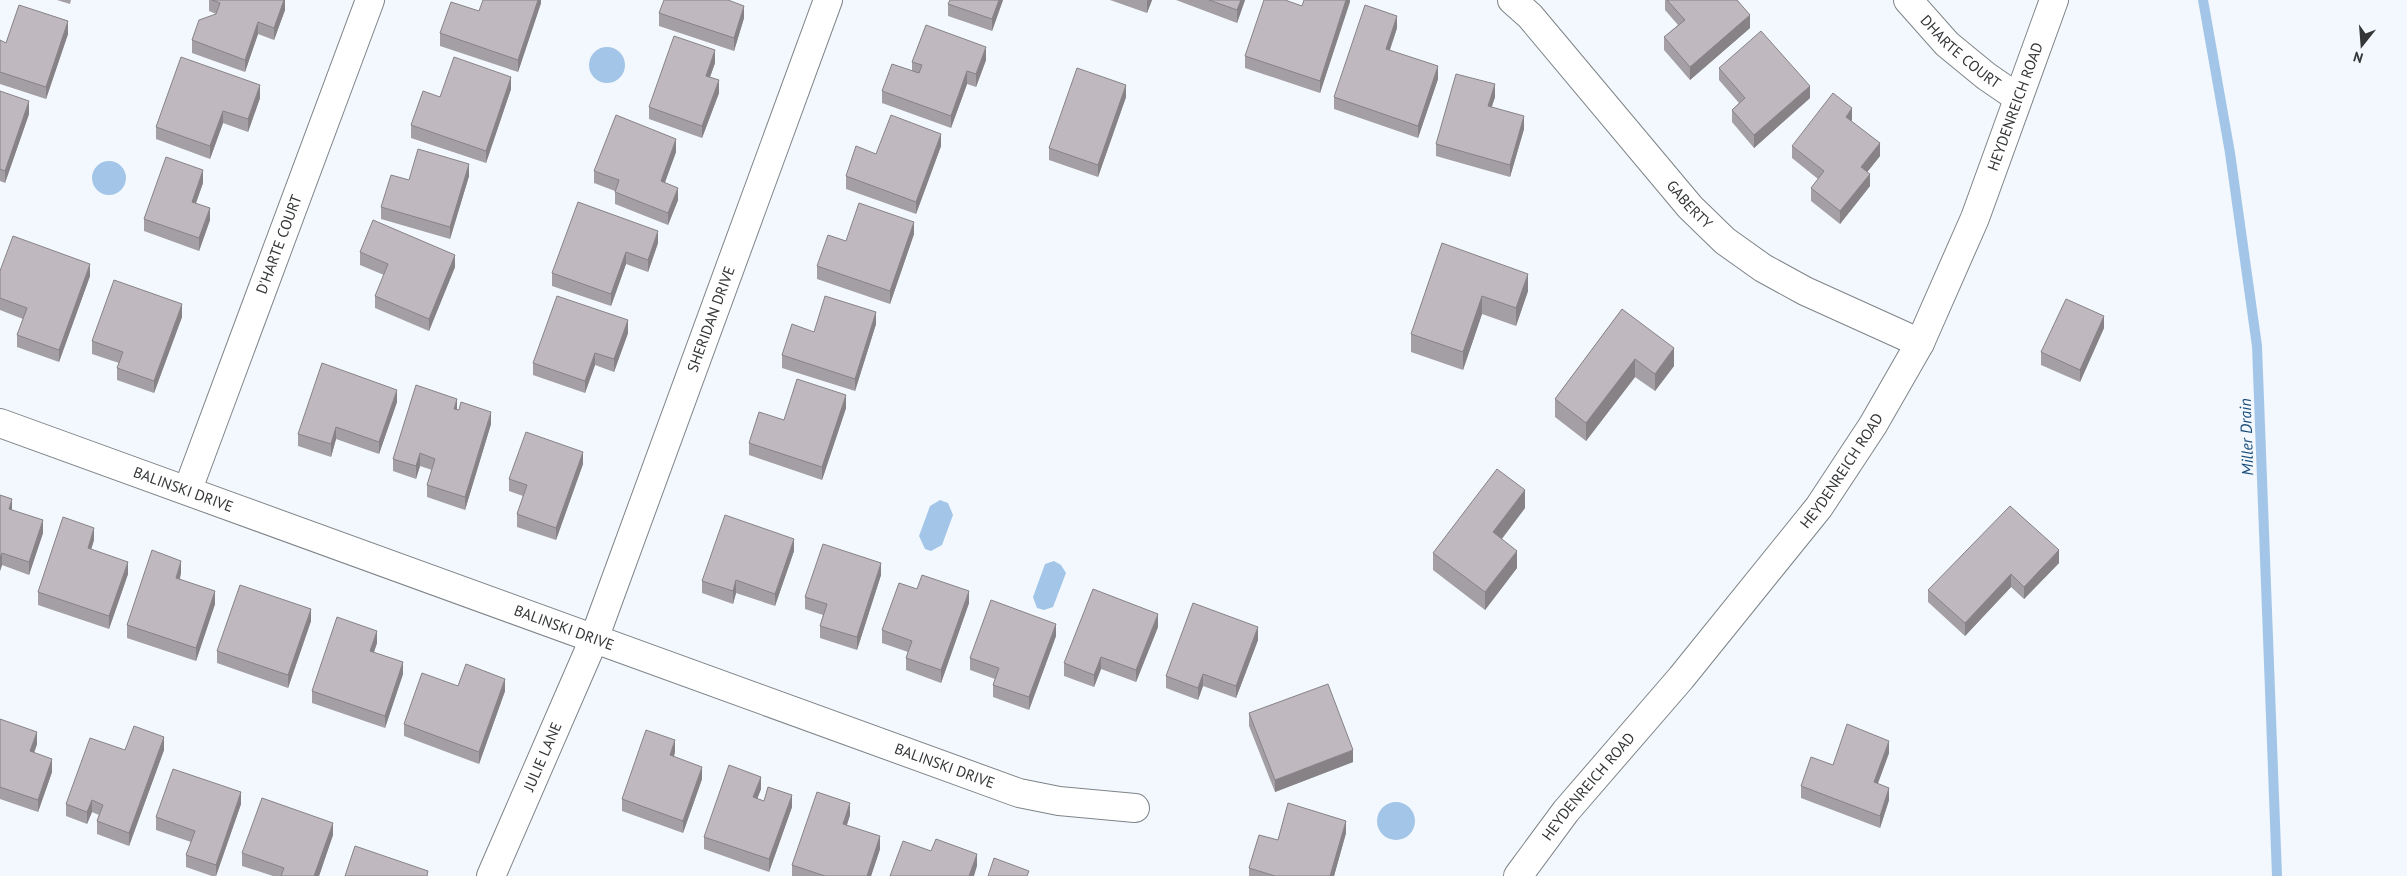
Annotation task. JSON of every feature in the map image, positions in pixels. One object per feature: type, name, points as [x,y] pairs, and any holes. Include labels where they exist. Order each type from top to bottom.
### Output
[{"type":"street","name":"D'HARTE COURT","points":[[188,489],[370,0]]},
{"type":"street","name":"SHERIDAN DRIVE","points":[[594,639],[828,0]]},
{"type":"street","name":"GABERTY","points":[[1512,0],[1530,16],[1690,207],[1725,241],[1763,268],[1805,291],[1920,343]]},
{"type":"street","name":"DHARTE COURT","points":[[1908,0],[1947,44],[1986,76],[2018,98]]},
{"type":"street","name":"HEYDENREICH ROAD","points":[[1518,876],[1566,811],[1681,678],[1819,507],[1873,425],[1920,343],[1975,218],[2054,0]]},
{"type":"street","name":"BALINSKI DRIVE","points":[[0,423],[188,489],[1019,793],[1059,801],[1135,808]]},
{"type":"street","name":"JULIE LANE","points":[[492,876],[594,639]]},
{"type":"water","points":[[607,47],[614,48],[620,52],[624,58],[624,72],[620,78],[614,82],[607,83],[600,82],[594,78],[590,72],[589,65],[590,58],[594,52],[600,48]]},
{"type":"water","points":[[109,161],[121,166],[126,178],[121,190],[109,195],[97,190],[92,178],[97,166]]},
{"type":"water","points":[[940,500],[948,503],[953,515],[942,545],[931,551],[925,549],[919,536],[930,506]]},
{"type":"water","points":[[1054,561],[1061,565],[1066,573],[1053,607],[1044,610],[1037,608],[1033,597],[1045,564]]},
{"type":"water","points":[[1396,802],[1410,807],[1415,821],[1410,835],[1396,840],[1382,835],[1377,821],[1382,807]]},
{"type":"building","points":[[212,0],[284,0],[274,28],[258,22],[245,60],[192,40],[199,20],[216,14],[220,3]]},
{"type":"building","points":[[483,0],[538,0],[518,60],[440,33],[451,2],[479,11]]},
{"type":"building","points":[[664,0],[728,0],[744,6],[734,38],[659,13]]},
{"type":"building","points":[[950,0],[999,0],[992,19],[948,4]]},
{"type":"building","points":[[1209,0],[1241,0],[1237,10]]},
{"type":"building","points":[[1264,0],[1285,0],[1302,6],[1304,0],[1346,0],[1320,81],[1245,56]]},
{"type":"building","points":[[1667,0],[1737,0],[1750,15],[1690,67],[1664,37],[1685,20]]},
{"type":"building","points":[[19,5],[68,21],[46,87],[0,72],[0,40],[6,43]]},
{"type":"building","points":[[1365,5],[1397,16],[1386,49],[1438,66],[1418,126],[1334,97]]},
{"type":"building","points":[[926,25],[986,47],[976,74],[967,71],[951,116],[882,91],[892,64],[919,73],[922,65],[912,62]]},
{"type":"building","points":[[1761,31],[1810,86],[1754,135],[1732,110],[1745,98],[1719,68]]},
{"type":"building","points":[[674,36],[715,50],[706,76],[719,80],[702,126],[649,107]]},
{"type":"building","points":[[181,57],[260,85],[248,119],[223,111],[210,146],[156,127]]},
{"type":"building","points":[[454,57],[511,77],[486,151],[411,125],[423,91],[440,97]]},
{"type":"building","points":[[1077,68],[1126,85],[1098,165],[1049,148]]},
{"type":"building","points":[[1456,74],[1495,84],[1488,106],[1524,116],[1510,165],[1436,144]]},
{"type":"building","points":[[0,91],[29,101],[5,171],[0,169]]},
{"type":"building","points":[[1833,93],[1852,108],[1846,117],[1880,143],[1861,167],[1870,174],[1840,211],[1811,188],[1824,171],[1792,146]]},
{"type":"building","points":[[616,115],[676,139],[661,181],[678,188],[668,213],[615,192],[619,180],[594,171]]},
{"type":"building","points":[[891,115],[941,134],[916,202],[846,176],[856,146],[876,154]]},
{"type":"building","points":[[418,149],[469,164],[450,227],[381,207],[391,175],[409,180]]},
{"type":"building","points":[[166,157],[203,170],[192,202],[210,208],[199,238],[144,219]]},
{"type":"building","points":[[578,202],[658,231],[648,260],[626,252],[611,294],[552,273]]},
{"type":"building","points":[[859,203],[914,222],[890,291],[817,266],[828,235],[846,241]]},
{"type":"building","points":[[373,220],[455,255],[429,319],[375,296],[388,264],[360,252]]},
{"type":"building","points":[[13,236],[90,264],[59,350],[17,335],[27,308],[0,298],[0,271]]},
{"type":"building","points":[[1442,243],[1528,274],[1516,308],[1482,296],[1463,352],[1411,334]]},
{"type":"building","points":[[114,280],[182,304],[154,381],[117,368],[123,352],[92,341]]},
{"type":"building","points":[[557,296],[628,320],[614,359],[595,353],[585,381],[533,363]]},
{"type":"building","points":[[825,296],[876,312],[855,379],[782,355],[792,324],[814,332]]},
{"type":"building","points":[[2066,299],[2104,316],[2080,370],[2041,352]]},
{"type":"building","points":[[1622,309],[1674,348],[1655,374],[1635,359],[1586,423],[1555,399]]},
{"type":"building","points":[[322,363],[397,390],[379,442],[336,427],[331,444],[298,434]]},
{"type":"building","points":[[797,379],[846,395],[822,467],[749,443],[759,412],[784,420]]},
{"type":"building","points":[[416,385],[457,399],[454,409],[459,410],[461,402],[491,412],[465,497],[427,485],[435,459],[420,453],[416,466],[393,459]]},
{"type":"building","points":[[526,432],[583,452],[556,528],[517,514],[527,485],[509,479]]},
{"type":"building","points":[[1497,469],[1525,490],[1493,532],[1517,551],[1485,592],[1433,553]]},
{"type":"building","points":[[0,495],[12,499],[9,509],[43,520],[29,562],[2,553],[0,558]]},
{"type":"building","points":[[2010,506],[2059,550],[2024,587],[2011,574],[1965,623],[1928,590]]},
{"type":"building","points":[[725,515],[794,539],[775,594],[736,580],[733,591],[702,581]]},
{"type":"building","points":[[63,517],[94,528],[88,548],[128,562],[109,616],[38,592]]},
{"type":"building","points":[[823,544],[881,563],[857,637],[820,626],[827,604],[805,597]]},
{"type":"building","points":[[152,550],[181,561],[176,578],[215,591],[196,648],[127,625]]},
{"type":"building","points":[[922,575],[969,591],[941,670],[906,658],[912,641],[882,630],[899,583],[917,589]]},
{"type":"building","points":[[240,585],[311,609],[288,675],[217,651]]},
{"type":"building","points":[[1093,589],[1158,614],[1136,670],[1101,657],[1094,675],[1064,663]]},
{"type":"building","points":[[991,600],[1056,624],[1029,697],[993,685],[999,668],[970,658]]},
{"type":"building","points":[[1193,603],[1258,627],[1236,686],[1203,674],[1198,688],[1166,676]]},
{"type":"building","points":[[337,617],[377,631],[370,651],[403,662],[385,716],[312,691]]},
{"type":"building","points":[[466,664],[505,679],[479,752],[404,724],[422,673],[458,686]]},
{"type":"building","points":[[1328,684],[1353,750],[1275,780],[1249,713]]},
{"type":"building","points":[[0,719],[37,732],[30,751],[52,759],[38,800],[0,787]]},
{"type":"building","points":[[1847,724],[1889,741],[1874,782],[1889,788],[1880,816],[1801,786],[1811,757],[1833,765]]},
{"type":"building","points":[[134,726],[164,737],[129,833],[97,821],[103,805],[92,800],[87,812],[66,804],[90,738],[125,750]]},
{"type":"building","points":[[646,730],[675,740],[670,755],[702,767],[683,821],[622,799]]},
{"type":"building","points":[[729,765],[761,777],[753,797],[764,801],[768,787],[792,795],[769,859],[704,837]]},
{"type":"building","points":[[173,769],[241,792],[216,865],[186,855],[195,831],[156,817]]},
{"type":"building","points":[[817,792],[850,803],[843,824],[880,836],[867,876],[825,876],[792,865]]},
{"type":"building","points":[[262,798],[333,823],[314,876],[281,876],[284,868],[242,853]]},
{"type":"building","points":[[1288,803],[1346,821],[1330,876],[1275,876],[1249,868],[1259,835],[1278,840]]},
{"type":"building","points":[[936,839],[977,854],[969,876],[890,876],[903,841],[931,851]]},
{"type":"building","points":[[355,846],[428,871],[427,876],[345,876]]},
{"type":"building","points":[[994,858],[1029,871],[1027,876],[988,876]]},
{"type":"waterway","name":"Miller Drain","points":[[2203,0],[2230,153],[2257,346],[2277,876]]}]
